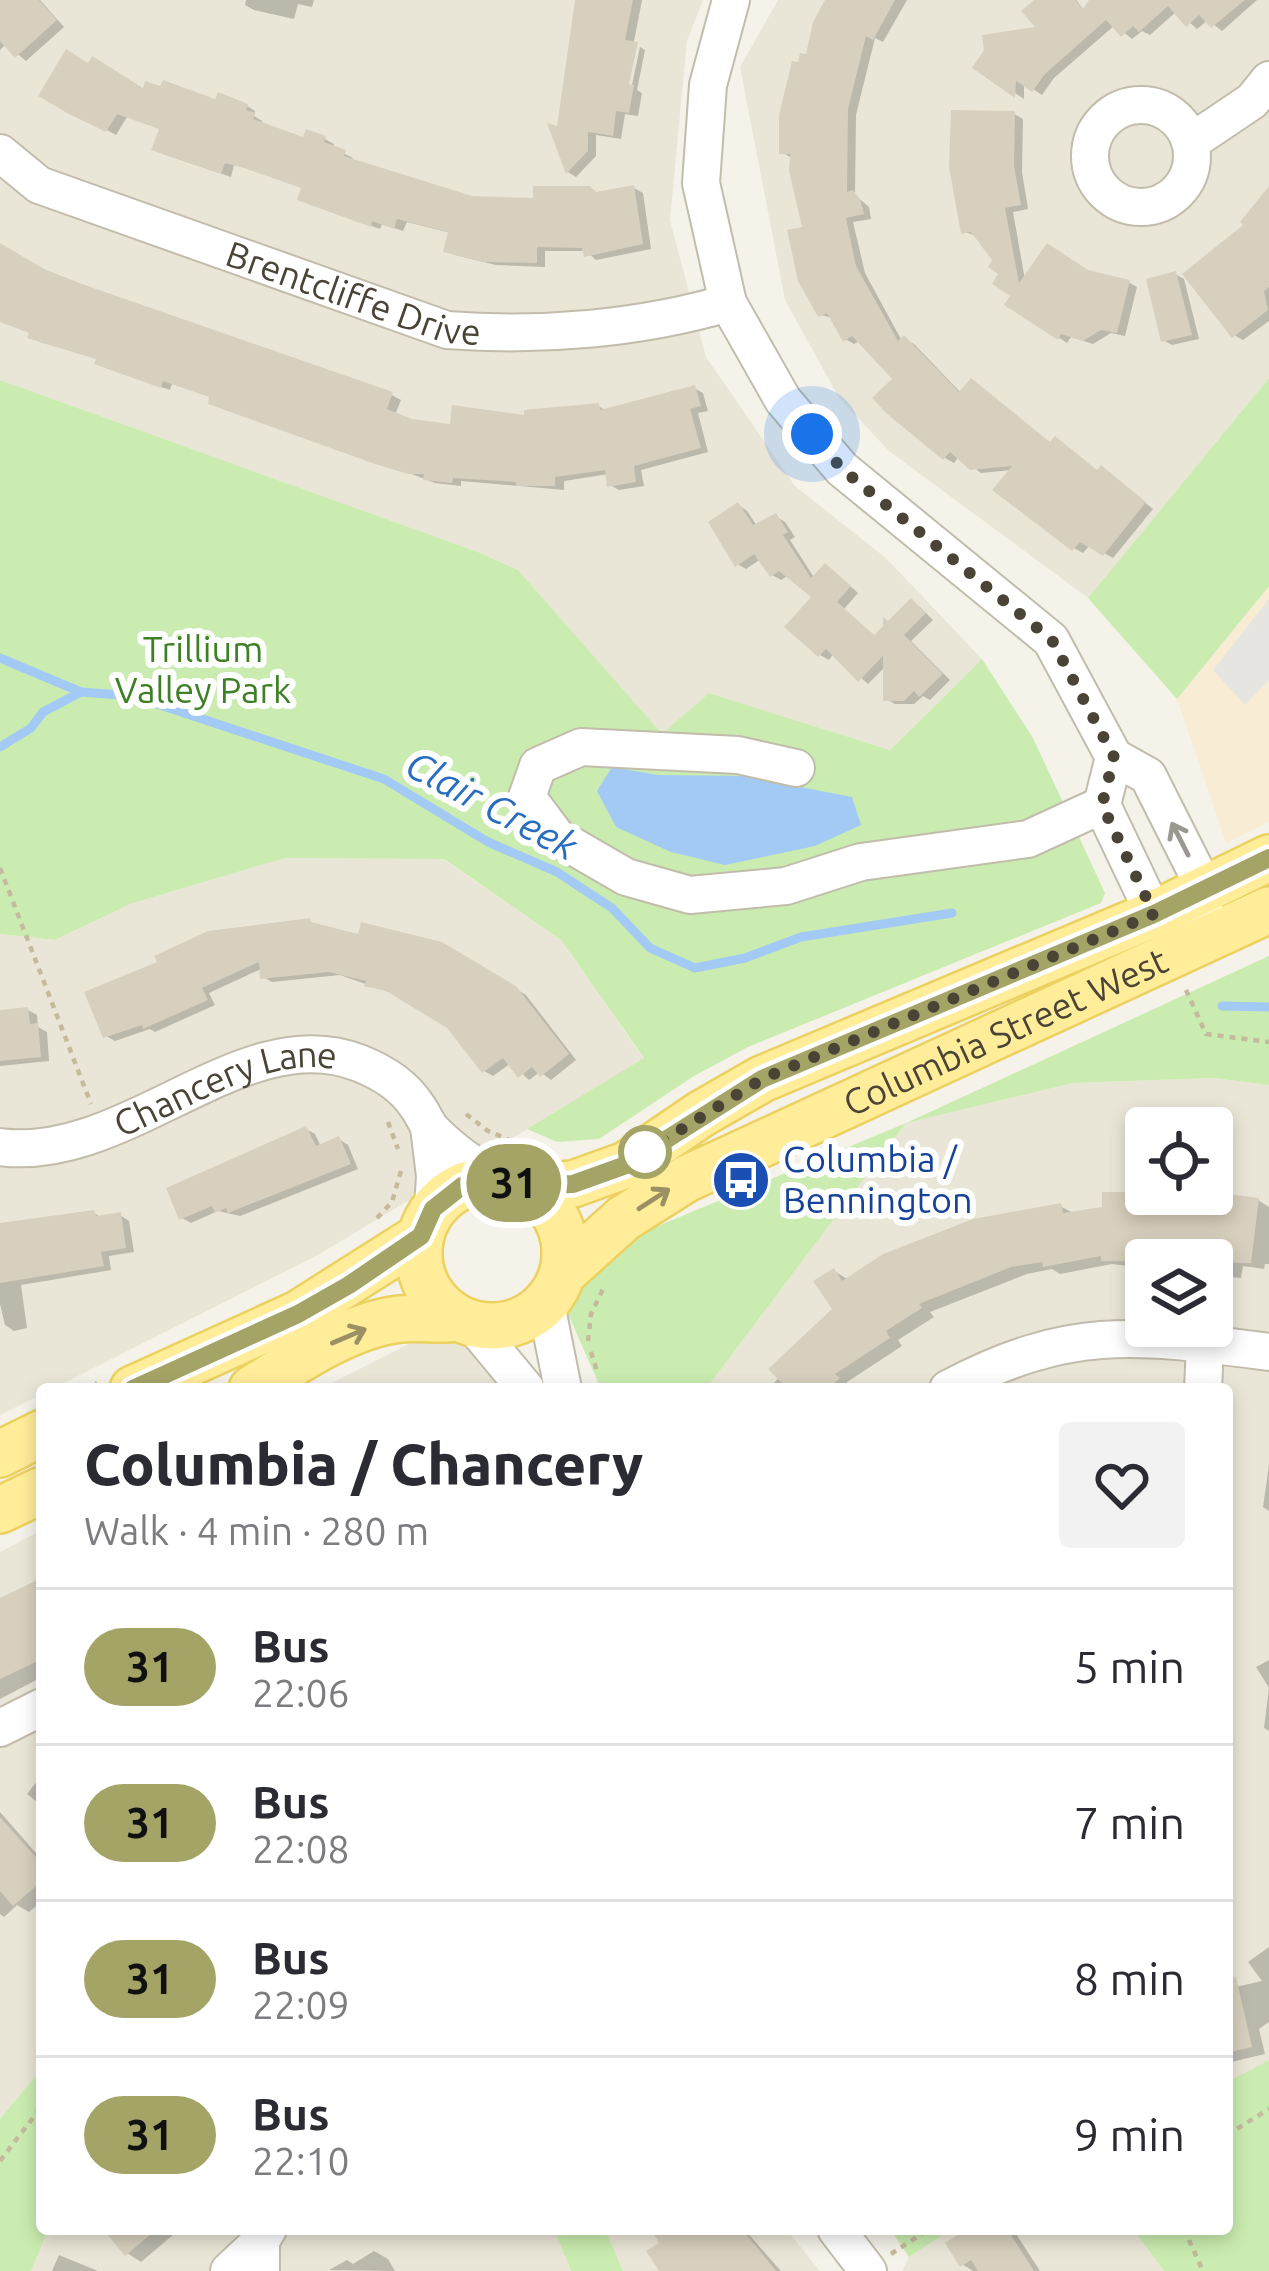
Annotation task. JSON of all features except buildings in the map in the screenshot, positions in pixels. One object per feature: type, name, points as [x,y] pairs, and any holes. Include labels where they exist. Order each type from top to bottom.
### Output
[{"type":"main road","name":"Columbia Street West","points":[[521,1172],[573,1184],[626,1165],[762,1079],[1154,914],[1269,858]]},
{"type":"main road","name":"Columbia Street West","points":[[555,1288],[624,1219],[686,1179],[1269,910]]},
{"type":"main road","points":[[146,1383],[298,1314],[427,1223],[462,1186],[521,1172],[563,1232],[555,1288],[512,1324],[400,1319],[308,1353],[261,1383]]},
{"type":"main road","points":[[427,1223],[419,1260],[425,1284],[438,1304],[466,1322]]},
{"type":"main road","points":[[0,1454],[36,1436]]},
{"type":"main road","points":[[0,1510],[36,1493]]},
{"type":"street","points":[[731,0],[708,85],[701,183],[728,302],[783,400],[842,469],[1052,640],[1114,757],[1148,776],[1205,889],[1200,942],[1154,914],[1102,805],[1114,757]]},
{"type":"street","points":[[1191,142],[1252,101],[1269,80]]},
{"type":"street","name":"Brentcliffe Drive","points":[[0,153],[39,184],[447,330],[510,335],[681,316],[728,302]]},
{"type":"street","points":[[796,768],[738,755],[581,747],[538,766],[527,797],[557,837],[626,877],[690,895],[786,886],[861,862],[1028,839],[1102,805]]},
{"type":"street","name":"Chancery Lane","points":[[0,1147],[17,1149],[102,1134],[255,1063],[287,1054],[322,1054],[356,1061],[388,1076],[416,1103],[443,1117],[472,1165],[521,1172]]},
{"type":"street","points":[[427,1223],[443,1117]]},
{"type":"street","points":[[555,1288],[563,1383]]},
{"type":"street","points":[[466,1322],[521,1383]]},
{"type":"street","points":[[960,1383],[999,1364],[1071,1341],[1125,1337]]},
{"type":"street","points":[[1203,1383],[1205,1347]]},
{"type":"street","points":[[1229,1347],[1269,1352]]},
{"type":"street","points":[[0,1729],[36,1710]]},
{"type":"street","points":[[843,2235],[877,2264]]},
{"type":"street","points":[[229,2271],[263,2247]]},
{"type":"path","points":[[0,868],[102,1134]]},
{"type":"path","points":[[1186,990],[1206,1034],[1269,1042]]},
{"type":"path","points":[[443,1117],[523,1147],[521,1172]]},
{"type":"path","points":[[376,1219],[392,1202],[404,1161],[386,1124]]},
{"type":"path","points":[[597,1371],[588,1342],[591,1314],[613,1276]]},
{"type":"path","points":[[1233,2131],[1269,2109]]},
{"type":"path","points":[[0,2161],[36,2114]]},
{"type":"path","points":[[877,2264],[920,2235]]},
{"type":"path","points":[[1187,2235],[1203,2271]]},
{"type":"shaded area","points":[[0,0],[703,0],[687,41],[670,220],[706,357],[795,486],[886,558],[982,659],[890,750],[709,693],[662,735],[518,570],[0,380]]},
{"type":"shaded area","points":[[778,0],[1269,0],[1269,378],[1088,598],[889,451],[839,398],[785,300],[740,67]]},
{"type":"shaded area","points":[[1269,586],[1269,822],[1226,843],[1177,699]]},
{"type":"shaded area","points":[[1269,599],[1269,680],[1245,705],[1213,670]]},
{"type":"shaded area","points":[[285,858],[443,859],[561,940],[644,1059],[318,1255],[64,1383],[36,1383],[36,1397],[0,1415],[0,934],[55,940],[130,904]]},
{"type":"shaded area","points":[[1213,1078],[1269,1085],[1269,2060],[1233,2079],[1233,1383],[711,1383],[906,1123],[1073,1083]]},
{"type":"shaded area","points":[[452,1322],[508,1383],[332,1383]]},
{"type":"shaded area","points":[[36,1533],[36,2075],[0,2119],[0,1552]]},
{"type":"shaded area","points":[[36,2233],[556,2235],[571,2271],[0,2271],[0,2255]]},
{"type":"shaded area","points":[[608,2235],[791,2235],[820,2271],[623,2271]]},
{"type":"shaded area","points":[[943,2235],[1137,2235],[1164,2271],[902,2271],[909,2257]]},
{"type":"green space","points":[[1269,378],[1269,586],[1177,699],[1088,598]]},
{"type":"green space","name":"Trillium Valley Park","points":[[0,380],[518,570],[662,734],[709,693],[890,750],[982,659],[1033,738],[1105,893],[1101,903],[748,1047],[694,1076],[599,1139],[557,1142],[527,1129],[644,1058],[561,940],[444,859],[285,858],[130,904],[55,940],[0,934]]},
{"type":"green space","points":[[1269,956],[1269,1085],[1213,1078],[1073,1083],[906,1123]]},
{"type":"green space","points":[[906,1123],[711,1383],[598,1383],[561,1298],[583,1257]]},
{"type":"green space","points":[[1269,2060],[1269,2271],[1164,2271],[1137,2235],[1233,2235],[1233,2079]]},
{"type":"green space","points":[[36,2075],[36,2235],[46,2235],[31,2271],[0,2271],[0,2119]]},
{"type":"green space","points":[[556,2235],[608,2235],[623,2271],[571,2271]]},
{"type":"green space","points":[[894,2235],[943,2235],[909,2257]]},
{"type":"water","points":[[612,767],[658,775],[744,776],[852,797],[861,825],[815,846],[725,865],[671,852],[616,827],[597,791]]},
{"type":"waterway","points":[[0,658],[81,692]]},
{"type":"waterway","name":"Clair Creek","points":[[0,747],[31,728],[43,712],[81,692],[133,696],[384,779],[488,842],[557,872],[612,908],[650,948],[695,968],[745,958],[801,937],[952,913]]},
{"type":"waterway","name":"Clair Creek","points":[[1222,1006],[1269,1007]]},
{"type":"bus line","name":"31","points":[[145,1383],[298,1314],[349,1285],[421,1236],[433,1209],[462,1186],[484,1180],[524,1186],[573,1184],[626,1165],[762,1079],[1154,914],[1269,858]]},
{"type":"place","name":"Columbia / Bennington","points":[[741,1180]]},
{"type":"route","points":[[645,1152],[762,1079],[1154,914],[1102,805],[1114,757],[1052,640],[842,469],[812,434]]}]
